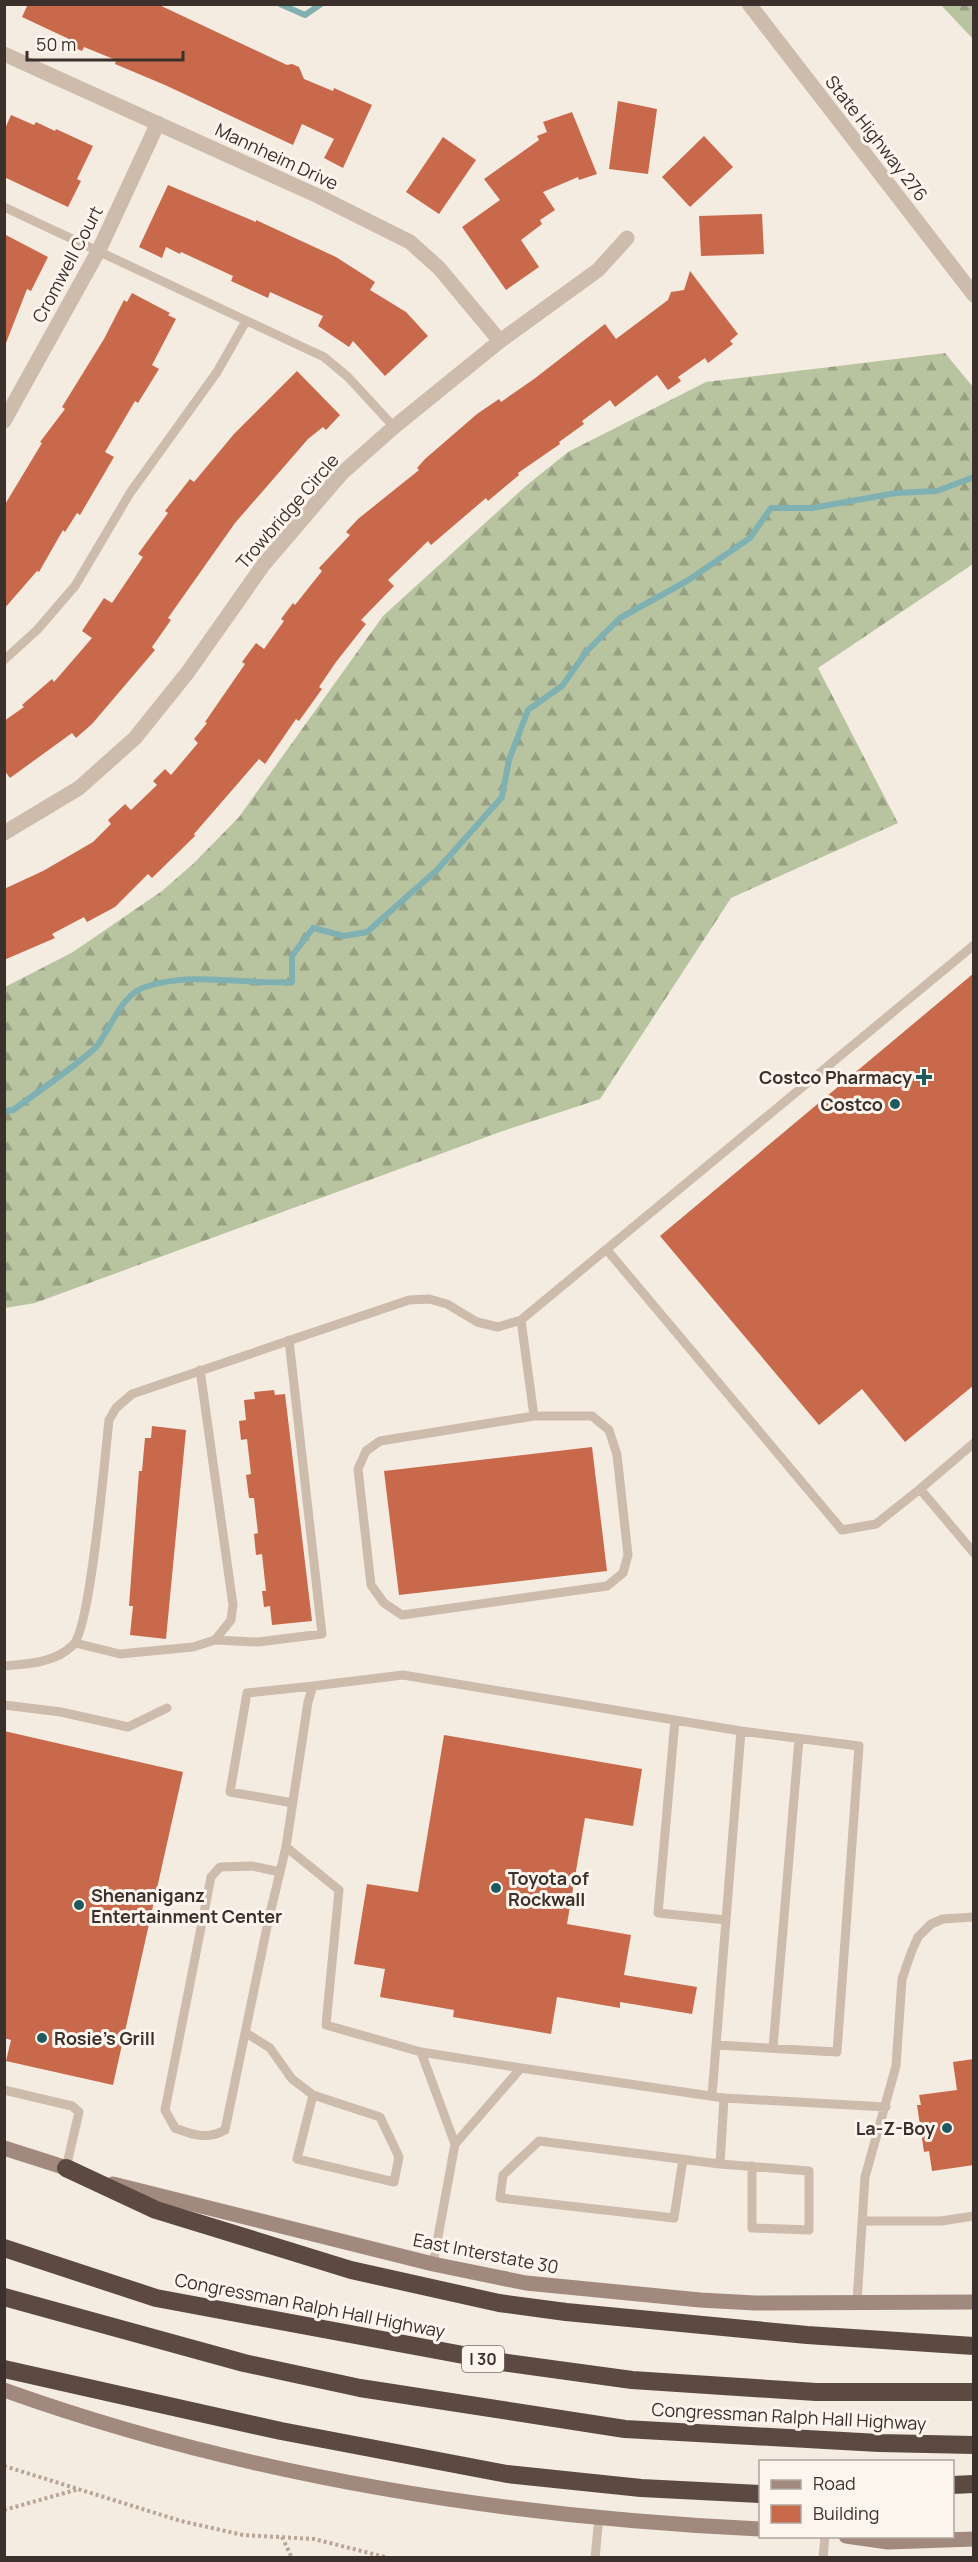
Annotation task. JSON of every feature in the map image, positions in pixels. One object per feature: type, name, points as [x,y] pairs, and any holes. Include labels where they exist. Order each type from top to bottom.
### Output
[{"type":"highway","points":[[66,2168],[156,2210],[351,2270],[499,2303],[566,2312],[807,2335],[974,2346]]},
{"type":"highway","name":"Congressman Ralph Hall Highway","points":[[4,2248],[156,2298],[501,2362],[632,2380],[816,2392],[974,2392]]},
{"type":"highway","name":"Congressman Ralph Hall Highway","points":[[4,2297],[267,2368],[360,2388],[625,2430],[879,2443],[974,2445]]},
{"type":"highway","points":[[4,2369],[281,2431],[507,2474],[641,2488],[759,2494]]},
{"type":"highway","points":[[954,2486],[974,2484]]},
{"type":"main road","name":"East Interstate 30","points":[[4,2148],[120,2186],[433,2264],[526,2283],[755,2303],[974,2302]]},
{"type":"main road","points":[[4,2391],[84,2419],[262,2465],[420,2496],[599,2517],[692,2526],[759,2529]]},
{"type":"main road","points":[[860,2538],[888,2542],[974,2539]]},
{"type":"street","name":"State Highway 276","points":[[749,4],[974,295]]},
{"type":"street","name":"Mannheim Drive","points":[[4,54],[318,195],[410,242],[439,268],[500,341]]},
{"type":"street","name":"Cromwell Court","points":[[4,421],[99,250],[158,123]]},
{"type":"street","name":"Trowbridge Circle","points":[[4,833],[79,788],[135,738],[188,672],[264,564],[341,474],[394,427],[500,341],[598,270],[627,238]]},
{"type":"lane","points":[[4,207],[324,357],[348,377],[394,427]]},
{"type":"lane","points":[[4,660],[37,630],[75,586],[130,493],[217,372],[246,321]]},
{"type":"lane","points":[[4,1666],[34,1663],[60,1655],[75,1643],[83,1620],[88,1593],[109,1419],[116,1408],[132,1394],[409,1300],[429,1299],[447,1304],[477,1322],[498,1327],[521,1320],[974,945]]},
{"type":"lane","points":[[607,1250],[842,1530],[876,1524],[974,1443]]},
{"type":"lane","points":[[521,1320],[534,1416]]},
{"type":"lane","points":[[75,1643],[120,1654],[193,1647],[215,1640],[258,1642],[322,1634],[290,1340]]},
{"type":"lane","points":[[200,1371],[234,1605],[231,1620],[215,1640]]},
{"type":"lane","points":[[534,1416],[592,1416],[609,1430],[617,1455],[628,1555],[623,1573],[607,1586],[402,1615],[384,1603],[371,1585],[358,1469],[366,1452],[380,1441],[534,1416]]},
{"type":"lane","points":[[920,1489],[974,1553]]},
{"type":"lane","points":[[293,1803],[230,1792],[247,1693],[403,1675],[741,1731],[859,1746],[837,2052],[716,2045]]},
{"type":"lane","points":[[280,1872],[252,1866],[220,1868],[211,1877],[165,2110],[175,2128],[196,2136],[214,2136],[225,2130],[286,1847],[308,1702],[313,1686]]},
{"type":"lane","points":[[4,1705],[62,1712],[128,1726],[167,1708]]},
{"type":"lane","points":[[675,1720],[658,1913],[726,1920]]},
{"type":"lane","points":[[712,2096],[741,1731]]},
{"type":"lane","points":[[773,2048],[799,1739]]},
{"type":"lane","points":[[286,1847],[339,1890],[326,2025],[421,2052],[724,2098],[886,2107]]},
{"type":"lane","points":[[857,2302],[865,2177],[896,2066],[903,1979],[910,1953],[918,1937],[931,1924],[943,1918],[974,1917]]},
{"type":"lane","points":[[246,2033],[270,2048],[292,2079],[313,2095],[380,2117],[399,2157],[394,2182],[297,2159],[313,2095]]},
{"type":"lane","points":[[421,2052],[455,2144]]},
{"type":"lane","points":[[433,2264],[455,2144],[521,2068]]},
{"type":"lane","points":[[4,2090],[72,2106],[79,2112],[66,2168]]},
{"type":"lane","points":[[720,2164],[724,2098]]},
{"type":"lane","points":[[683,2159],[674,2218],[500,2198],[503,2175],[539,2141],[683,2159],[720,2164],[752,2166],[809,2171],[809,2230],[752,2228],[752,2166]]},
{"type":"lane","points":[[862,2221],[941,2221],[974,2216]]},
{"type":"lane","points":[[595,2558],[599,2517]]},
{"type":"lane","points":[[823,2558],[825,2538]]},
{"type":"path","points":[[4,2466],[182,2521],[243,2535],[314,2539],[389,2558]]},
{"type":"path","points":[[4,2510],[80,2489]]},
{"type":"path","points":[[282,2537],[292,2558]]},
{"type":"green space","points":[[941,5],[973,5],[973,39]]},
{"type":"green space","points":[[945,353],[973,387],[973,564],[818,668],[898,823],[731,898],[600,1099],[500,1132],[35,1303],[5,1308],[5,987],[73,952],[162,891],[194,863],[239,817],[383,616],[527,485],[568,452],[706,382]]},
{"type":"building","points":[[28,4],[157,4],[287,65],[292,64],[299,67],[304,79],[333,91],[334,88],[372,105],[343,168],[324,158],[334,139],[302,124],[293,145],[115,64],[116,60],[84,47],[82,51],[66,44],[69,39],[22,17]]},
{"type":"building","points":[[618,101],[657,109],[648,174],[609,169]]},
{"type":"building","points":[[572,112],[597,174],[579,180],[578,177],[543,192],[555,210],[540,220],[542,224],[521,240],[539,267],[506,290],[462,227],[500,200],[484,179],[539,140],[537,136],[547,132],[543,122]]},
{"type":"building","points":[[11,115],[34,125],[36,122],[55,131],[56,129],[93,146],[77,179],[81,181],[68,207],[4,177],[4,131]]},
{"type":"building","points":[[704,136],[733,167],[690,207],[662,177]]},
{"type":"building","points":[[443,137],[476,160],[439,214],[406,192]]},
{"type":"building","points":[[168,185],[256,222],[256,220],[336,257],[375,282],[370,290],[406,312],[428,336],[385,376],[353,341],[349,347],[318,326],[323,316],[270,292],[268,298],[231,281],[233,276],[181,252],[180,254],[166,247],[162,258],[139,247]]},
{"type":"building","points":[[762,214],[764,254],[701,256],[699,216]]},
{"type":"building","points":[[4,234],[48,257],[31,291],[27,289],[6,343]]},
{"type":"building","points":[[690,271],[738,334],[730,341],[733,344],[708,363],[705,358],[678,377],[681,381],[668,390],[657,375],[615,407],[610,400],[582,421],[584,424],[559,442],[560,444],[518,473],[519,475],[488,501],[486,498],[431,545],[428,541],[388,580],[394,586],[361,620],[366,624],[336,662],[319,687],[322,689],[299,721],[296,719],[265,764],[259,759],[194,834],[195,836],[152,878],[148,874],[115,907],[87,922],[84,917],[52,934],[55,938],[4,960],[4,889],[43,871],[93,842],[111,824],[108,820],[125,804],[131,810],[157,785],[153,781],[165,769],[171,775],[198,743],[194,739],[245,664],[242,662],[256,643],[264,649],[284,621],[281,619],[322,571],[319,568],[350,535],[346,532],[358,519],[419,470],[417,468],[425,459],[477,414],[499,399],[501,402],[534,379],[605,324],[616,339],[668,300],[671,292],[684,290]]},
{"type":"building","points":[[132,293],[170,313],[168,315],[176,319],[152,365],[159,369],[138,403],[135,401],[105,452],[114,457],[80,515],[77,513],[65,532],[63,530],[39,572],[37,571],[4,609],[4,506],[42,443],[40,442],[65,409],[62,407],[104,339],[124,300],[127,302]]},
{"type":"building","points":[[297,371],[340,415],[326,430],[323,427],[308,439],[235,523],[168,618],[171,620],[152,647],[155,650],[92,724],[76,738],[72,733],[10,778],[4,770],[4,721],[24,707],[22,705],[52,679],[54,682],[92,638],[82,631],[104,598],[112,603],[143,557],[138,554],[168,513],[165,511],[190,479],[194,482],[234,434]]},
{"type":"building","name":"Costco","points":[[974,973],[974,1385],[905,1442],[862,1389],[819,1425],[660,1236]]},
{"type":"building","points":[[274,1390],[275,1395],[285,1394],[312,1621],[272,1625],[270,1606],[264,1607],[262,1591],[266,1591],[262,1554],[256,1555],[254,1534],[258,1533],[254,1498],[249,1498],[246,1475],[251,1474],[247,1439],[241,1440],[239,1421],[246,1420],[244,1400],[255,1399],[254,1392]]},
{"type":"building","points":[[152,1426],[186,1430],[166,1639],[130,1635],[133,1606],[129,1606],[139,1471],[142,1471],[145,1438],[151,1438]]},
{"type":"building","points":[[592,1447],[607,1571],[399,1595],[384,1471]]},
{"type":"building","name":"Shenaniganz Entertainment Center","points":[[4,1731],[183,1772],[113,2085],[6,2061],[11,2040],[4,2038]]},
{"type":"building","name":"Toyota of Rockwall","points":[[444,1735],[642,1769],[633,1826],[585,1818],[567,1924],[631,1935],[624,1975],[697,1987],[692,2014],[620,2002],[620,2008],[557,1997],[551,2034],[453,2017],[454,2010],[380,1997],[385,1969],[354,1964],[367,1884],[418,1892]]},
{"type":"building","name":"La-Z-Boy","points":[[974,2059],[974,2165],[932,2171],[929,2151],[924,2152],[917,2105],[921,2105],[919,2095],[957,2090],[953,2062]]},
{"type":"waterway","points":[[280,4],[305,15],[321,4]]},
{"type":"waterway","points":[[4,1111],[13,1110],[92,1051],[123,1004],[129,997],[145,987],[163,982],[200,979],[292,982],[292,956],[313,928],[344,936],[367,932],[437,870],[502,797],[509,760],[528,710],[562,686],[587,651],[620,618],[687,581],[750,538],[771,508],[812,508],[896,493],[937,491],[974,477]]},
{"type":"place","name":"Costco Pharmacy","points":[[924,1077]]},
{"type":"place","name":"Costco","points":[[895,1104]]},
{"type":"place","name":"Toyota of Rockwall","points":[[496,1888]]},
{"type":"place","name":"Shenaniganz Entertainment Center","points":[[79,1905]]},
{"type":"place","name":"Rosie's Grill","points":[[42,2038]]},
{"type":"place","name":"La-Z-Boy","points":[[947,2128]]}]
